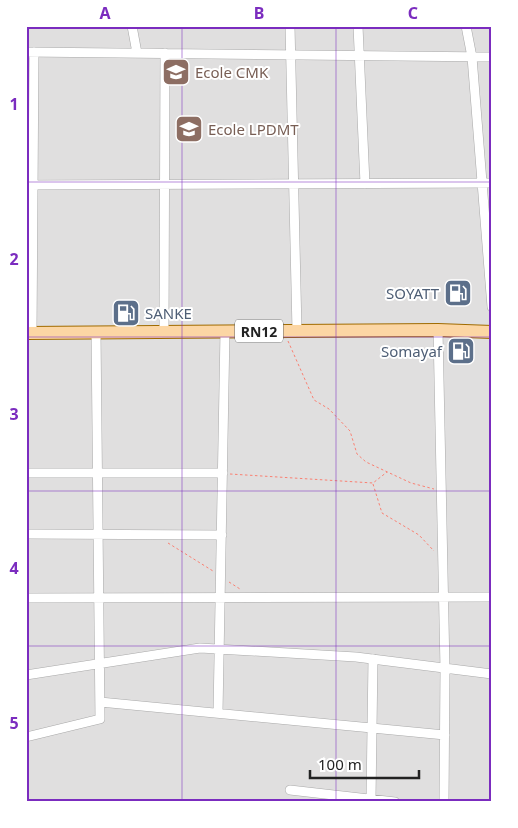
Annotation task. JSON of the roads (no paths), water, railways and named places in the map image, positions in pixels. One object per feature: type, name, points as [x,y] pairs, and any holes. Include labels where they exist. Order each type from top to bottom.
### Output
[{"type":"main road","name":"RN12","points":[[29,333],[438,330],[492,332]]},
{"type":"street","points":[[132,26],[137,53]]},
{"type":"street","points":[[290,26],[297,331]]},
{"type":"street","points":[[358,26],[365,184]]},
{"type":"street","points":[[466,26],[472,57],[492,307]]},
{"type":"street","points":[[29,333],[30,52],[492,57]]},
{"type":"street","points":[[164,331],[165,53]]},
{"type":"street","points":[[30,185],[492,184]]},
{"type":"street","points":[[438,330],[445,669],[444,802]]},
{"type":"street","points":[[218,713],[221,649],[225,331]]},
{"type":"street","points":[[26,736],[100,719],[96,332]]},
{"type":"street","points":[[26,473],[223,473]]},
{"type":"street","points":[[26,534],[222,535]]},
{"type":"street","points":[[26,598],[492,597]]},
{"type":"street","points":[[26,675],[99,662],[200,648],[373,659],[492,674]]},
{"type":"street","points":[[371,799],[373,659]]},
{"type":"street","points":[[100,702],[445,735]]},
{"type":"street","points":[[290,790],[394,802]]},
{"type":"place","name":"Ecole CMK","points":[[176,72]]},
{"type":"place","name":"Ecole LPDMT","points":[[189,129]]},
{"type":"place","name":"SOYATT","points":[[458,293]]},
{"type":"place","name":"SANKE","points":[[126,313]]},
{"type":"place","name":"Somayaf","points":[[461,351]]}]
